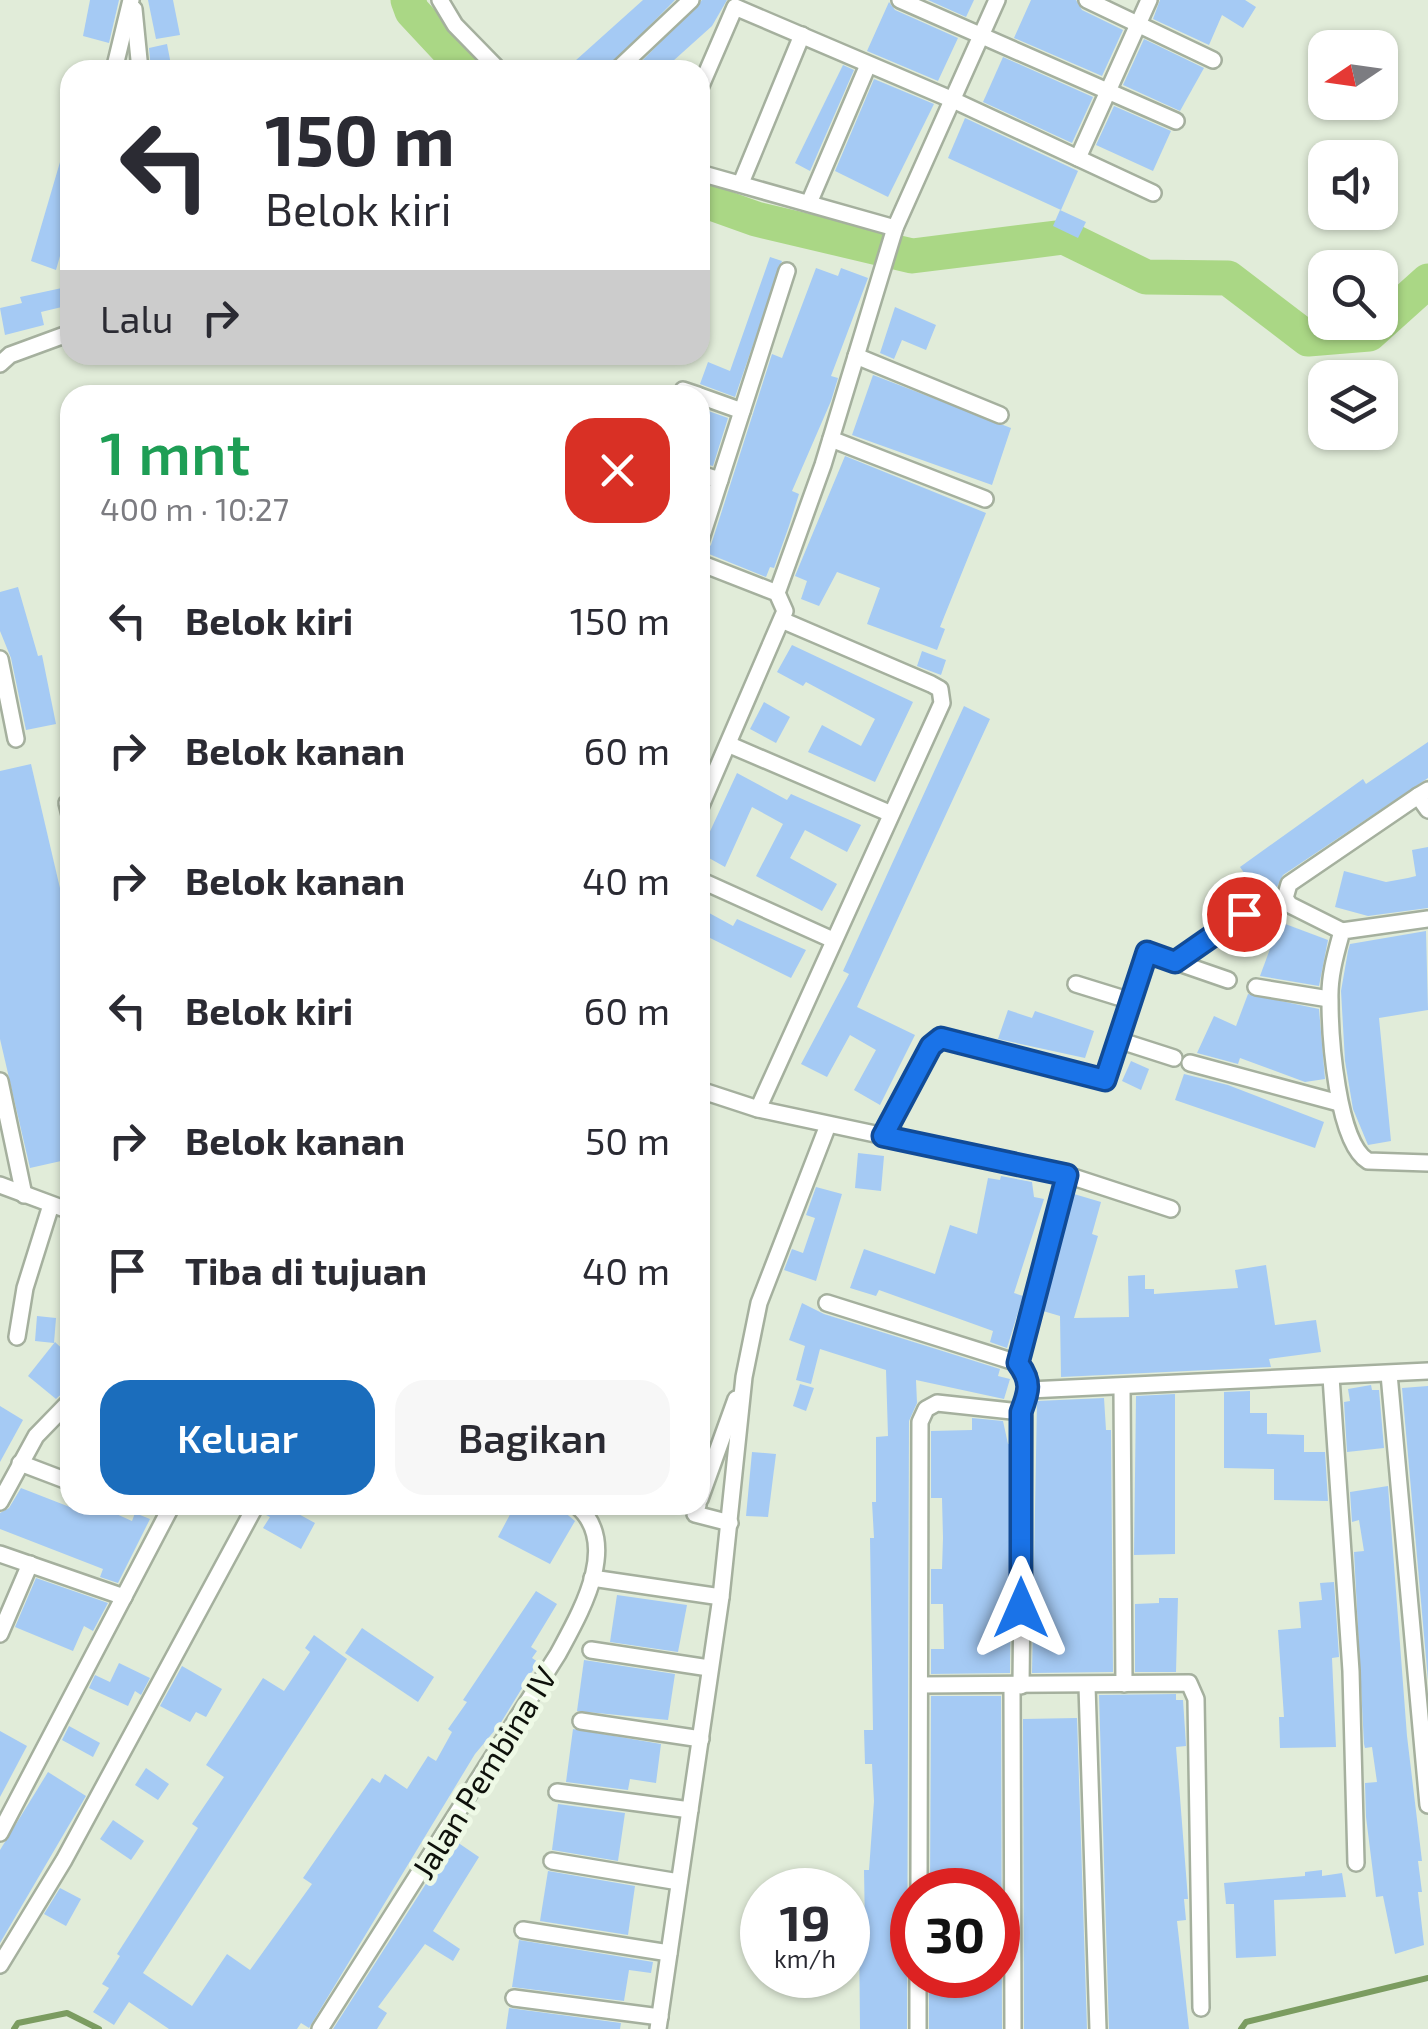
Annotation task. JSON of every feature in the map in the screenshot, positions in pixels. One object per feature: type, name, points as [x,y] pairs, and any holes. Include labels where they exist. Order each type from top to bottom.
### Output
[{"type":"street","points":[[117,60],[132,0]]},
{"type":"street","points":[[132,0],[139,60]]},
{"type":"street","points":[[440,0],[455,25],[489,60]]},
{"type":"street","points":[[628,60],[691,0]]},
{"type":"street","points":[[900,0],[1176,121]]},
{"type":"street","points":[[776,593],[831,439],[892,235],[997,0]]},
{"type":"street","points":[[1087,0],[1213,60]]},
{"type":"street","points":[[1078,158],[1150,0]]},
{"type":"street","points":[[710,65],[735,6],[953,100],[1153,193]]},
{"type":"street","points":[[741,183],[802,35]]},
{"type":"street","points":[[810,202],[868,64]]},
{"type":"street","points":[[710,175],[810,202],[892,235]]},
{"type":"street","points":[[710,511],[787,270]]},
{"type":"street","points":[[0,364],[19,351],[60,336]]},
{"type":"street","points":[[856,356],[1000,415]]},
{"type":"street","points":[[710,400],[742,411]]},
{"type":"street","points":[[831,439],[985,498]]},
{"type":"street","points":[[710,477],[720,480]]},
{"type":"street","points":[[710,567],[776,593],[784,604],[784,621]]},
{"type":"street","points":[[710,787],[776,625],[784,621]]},
{"type":"street","points":[[758,1109],[938,711],[940,689],[784,621]]},
{"type":"street","points":[[0,659],[16,739],[0,726]]},
{"type":"street","points":[[730,745],[889,814]]},
{"type":"street","points":[[1425,799],[1289,884],[1285,898],[1290,905],[1342,931],[1428,920]]},
{"type":"street","points":[[710,885],[833,940]]},
{"type":"street","points":[[1175,962],[1244,914]]},
{"type":"street","points":[[1342,931],[1330,999],[1345,1130],[1360,1156],[1383,1165],[1428,1163]]},
{"type":"street","points":[[883,1136],[931,1046],[941,1038],[1105,1080],[1147,952],[1228,980]]},
{"type":"street","points":[[1076,984],[1131,1000]]},
{"type":"street","points":[[1256,987],[1330,999]]},
{"type":"street","points":[[1118,1040],[1339,1103]]},
{"type":"street","points":[[0,1081],[24,1195]]},
{"type":"street","points":[[710,1093],[758,1109],[1067,1175],[1172,1209]]},
{"type":"street","points":[[514,1998],[659,2023],[721,1597],[744,1377],[759,1303],[828,1125]]},
{"type":"street","points":[[1018,1363],[1067,1175]]},
{"type":"street","points":[[0,1185],[60,1207]]},
{"type":"street","points":[[17,1337],[25,1288],[51,1204]]},
{"type":"street","points":[[827,1303],[1018,1363],[1028,1376],[1030,1390],[1021,1412],[1013,2029]]},
{"type":"street","points":[[1030,1390],[1428,1371]]},
{"type":"street","points":[[1390,1374],[1428,1805]]},
{"type":"street","points":[[710,1471],[744,1377]]},
{"type":"street","points":[[1332,1377],[1351,1671],[1356,1863]]},
{"type":"street","points":[[1122,1388],[1124,1684]]},
{"type":"street","points":[[919,1868],[923,1414],[937,1403],[1021,1412]]},
{"type":"street","points":[[0,1502],[20,1462],[60,1412]]},
{"type":"street","points":[[56,1416],[60,1419]]},
{"type":"street","points":[[20,1462],[60,1478]]},
{"type":"street","points":[[0,1833],[163,1515]]},
{"type":"street","points":[[0,1965],[64,1860],[251,1515]]},
{"type":"street","name":"Jalan Pembina IV","points":[[320,2029],[558,1654],[585,1603],[597,1534],[587,1515]]},
{"type":"street","points":[[699,1515],[730,1522]]},
{"type":"street","points":[[0,1554],[124,1597]]},
{"type":"street","points":[[0,1634],[30,1564]]},
{"type":"street","points":[[592,1578],[721,1597]]},
{"type":"street","points":[[591,1650],[710,1668]]},
{"type":"street","points":[[920,1685],[1189,1683],[1196,1698],[1201,2008]]},
{"type":"street","points":[[1086,1686],[1098,2029]]},
{"type":"street","points":[[581,1720],[700,1740]]},
{"type":"street","points":[[557,1792],[690,1810]]},
{"type":"street","points":[[552,1862],[680,1882]]},
{"type":"street","points":[[523,1930],[669,1953]]},
{"type":"street","points":[[918,1998],[918,2029]]},
{"type":"building","points":[[90,0],[119,0],[109,43],[83,36]]},
{"type":"building","points":[[148,0],[173,0],[180,35],[156,39]]},
{"type":"building","points":[[643,0],[675,0],[616,60],[576,60]]},
{"type":"building","points":[[702,0],[727,0],[712,26],[674,60],[643,60]]},
{"type":"building","points":[[928,0],[974,0],[966,17]]},
{"type":"building","points":[[1031,0],[1076,0],[1082,10],[1123,30],[1102,76],[1014,38]]},
{"type":"building","points":[[1160,0],[1245,0],[1256,7],[1243,28],[1222,15],[1209,45],[1153,19]]},
{"type":"building","points":[[889,2],[895,10],[958,38],[938,81],[867,51]]},
{"type":"building","points":[[1144,39],[1204,68],[1180,111],[1123,85]]},
{"type":"building","points":[[167,44],[170,60],[150,60],[149,48]]},
{"type":"building","points":[[1003,57],[1093,97],[1072,143],[983,102]]},
{"type":"building","points":[[843,65],[854,70],[810,171],[795,163]]},
{"type":"building","points":[[874,79],[934,104],[888,197],[835,171]]},
{"type":"building","points":[[1114,106],[1171,131],[1153,171],[1096,145]]},
{"type":"building","points":[[965,118],[1078,171],[1061,210],[948,158]]},
{"type":"building","points":[[60,162],[60,256],[56,270],[31,261]]},
{"type":"building","points":[[1060,210],[1086,222],[1078,238],[1053,226]]},
{"type":"building","points":[[770,257],[782,261],[735,397],[700,384],[710,363],[730,371]]},
{"type":"building","points":[[816,268],[838,276],[841,268],[868,278],[831,376],[838,378],[831,401],[792,491],[799,494],[789,526],[774,568],[770,567],[766,577],[710,554],[710,546],[772,354],[782,358]]},
{"type":"building","points":[[60,288],[60,307],[41,312],[44,325],[5,335],[0,308],[22,303],[20,297]]},
{"type":"building","points":[[895,307],[936,325],[926,350],[902,340],[894,359],[880,353]]},
{"type":"building","points":[[873,375],[1011,428],[992,485],[852,435]]},
{"type":"building","points":[[710,412],[728,418],[713,466],[710,465]]},
{"type":"building","points":[[845,456],[986,513],[940,627],[945,629],[937,650],[867,624],[880,588],[837,572],[819,606],[801,599],[807,581],[795,576]]},
{"type":"building","points":[[18,587],[38,656],[42,655],[56,724],[26,730],[11,658],[0,631],[0,592]]},
{"type":"building","points":[[792,645],[913,702],[875,782],[808,752],[822,725],[861,746],[875,719],[806,682],[803,686],[777,672]]},
{"type":"building","points":[[922,651],[946,660],[941,675],[917,666]]},
{"type":"building","points":[[764,702],[790,717],[776,743],[750,729]]},
{"type":"building","points":[[964,706],[990,719],[857,1007],[915,1035],[880,1105],[854,1090],[876,1050],[850,1035],[827,1077],[801,1064],[849,974],[843,971]]},
{"type":"building","points":[[1428,742],[1428,778],[1283,875],[1276,889],[1262,899],[1240,867],[1363,779],[1366,784]]},
{"type":"building","points":[[31,764],[60,888],[60,1161],[30,1168],[0,1039],[0,771]]},
{"type":"building","points":[[737,773],[787,800],[791,794],[861,825],[847,852],[805,830],[790,858],[837,884],[822,911],[756,876],[783,824],[752,807],[725,867],[710,859],[710,831]]},
{"type":"building","points":[[1428,847],[1428,908],[1368,916],[1335,907],[1344,871],[1386,882],[1416,876],[1412,850]]},
{"type":"building","points":[[710,913],[733,926],[737,919],[806,950],[791,978],[710,938]]},
{"type":"building","points":[[1280,922],[1328,940],[1319,986],[1260,976]]},
{"type":"building","points":[[1426,931],[1428,1010],[1379,1018],[1391,1141],[1368,1145],[1353,1109],[1345,1061],[1341,991],[1348,951],[1350,944]]},
{"type":"building","points":[[1248,994],[1319,1009],[1325,1079],[1305,1082],[1240,1058],[1238,1064],[1197,1053],[1214,1016],[1236,1026]]},
{"type":"building","points":[[1008,1010],[1032,1018],[1035,1011],[1094,1031],[1085,1058],[998,1039]]},
{"type":"building","points":[[1131,1061],[1149,1069],[1141,1090],[1122,1081]]},
{"type":"building","points":[[1184,1074],[1228,1085],[1324,1122],[1315,1148],[1175,1100]]},
{"type":"building","points":[[858,1153],[884,1156],[881,1191],[855,1188]]},
{"type":"building","points":[[1001,1176],[1032,1182],[1034,1197],[1044,1199],[1014,1293],[1023,1296],[1007,1348],[990,1342],[993,1331],[879,1290],[876,1296],[850,1288],[864,1249],[935,1274],[950,1225],[977,1234],[988,1178],[1000,1180]]},
{"type":"building","points":[[816,1187],[842,1194],[816,1281],[784,1270],[792,1249],[803,1253],[815,1218],[806,1215]]},
{"type":"building","points":[[1074,1194],[1101,1202],[1092,1234],[1098,1236],[1074,1318],[1129,1317],[1128,1276],[1145,1275],[1145,1289],[1154,1289],[1154,1294],[1238,1288],[1235,1270],[1266,1265],[1275,1325],[1316,1320],[1321,1352],[1269,1359],[1271,1367],[1061,1377],[1060,1316],[1043,1311]]},
{"type":"building","points":[[802,1303],[824,1314],[1000,1369],[998,1376],[1010,1379],[1004,1399],[916,1380],[917,1403],[909,1421],[908,1868],[890,1868],[890,1998],[907,1998],[907,2029],[860,2029],[860,1998],[870,1998],[869,1868],[874,1801],[872,1764],[865,1764],[864,1730],[873,1730],[870,1538],[874,1538],[876,1437],[888,1436],[886,1370],[820,1349],[811,1384],[796,1380],[805,1346],[789,1340]]},
{"type":"building","points":[[37,1316],[56,1318],[54,1343],[35,1341]]},
{"type":"building","points":[[55,1342],[60,1347],[60,1395],[56,1399],[28,1376]]},
{"type":"building","points":[[800,1384],[814,1388],[806,1411],[793,1406]]},
{"type":"building","points":[[1371,1385],[1372,1390],[1379,1390],[1384,1448],[1347,1452],[1344,1402],[1350,1401],[1348,1389]]},
{"type":"building","points":[[1428,1386],[1428,1680],[1402,1388]]},
{"type":"building","points":[[1250,1391],[1250,1413],[1267,1413],[1267,1434],[1304,1435],[1304,1452],[1325,1452],[1328,1501],[1274,1500],[1274,1469],[1224,1468],[1224,1392]]},
{"type":"building","points":[[1175,1394],[1175,1554],[1134,1555],[1136,1396]]},
{"type":"building","points":[[1104,1398],[1106,1430],[1111,1430],[1113,1672],[1032,1673],[1037,1401]]},
{"type":"building","points":[[0,1406],[23,1420],[0,1462]]},
{"type":"building","points":[[972,1418],[1003,1421],[1008,1444],[1012,1444],[1010,1673],[931,1674],[931,1649],[944,1649],[943,1604],[931,1604],[931,1569],[942,1569],[943,1538],[942,1498],[931,1498],[931,1431],[972,1430]]},
{"type":"building","points":[[752,1452],[776,1454],[768,1517],[746,1516]]},
{"type":"building","points":[[1388,1486],[1407,1736],[1422,1861],[1418,1861],[1422,1892],[1418,1892],[1424,1945],[1395,1954],[1383,1896],[1376,1897],[1366,1817],[1365,1783],[1377,1782],[1372,1747],[1365,1748],[1364,1744],[1354,1552],[1364,1551],[1359,1520],[1352,1522],[1350,1492]]},
{"type":"building","points":[[21,1488],[60,1503],[60,1515],[118,1515],[132,1521],[134,1515],[140,1515],[150,1519],[118,1583],[100,1577],[103,1569],[0,1529],[0,1513],[9,1508]]},
{"type":"building","points":[[266,1515],[300,1515],[315,1523],[301,1549],[263,1528],[270,1517]]},
{"type":"building","points":[[510,1515],[568,1515],[575,1521],[550,1564],[498,1537]]},
{"type":"building","points":[[36,1578],[108,1603],[93,1631],[84,1626],[73,1651],[15,1627]]},
{"type":"building","points":[[1334,1582],[1339,1657],[1332,1658],[1336,1747],[1280,1748],[1279,1717],[1284,1717],[1278,1630],[1301,1628],[1299,1602],[1322,1600],[1320,1583]]},
{"type":"building","points":[[536,1591],[557,1604],[531,1647],[537,1651],[532,1658],[538,1662],[500,1724],[475,1754],[309,2028],[301,2023],[297,2029],[169,2029],[129,2002],[114,2025],[93,2012],[109,1988],[102,1984],[120,1956],[117,1954],[198,1828],[192,1824],[224,1777],[206,1765],[263,1678],[284,1691],[310,1652],[305,1648],[314,1635],[347,1659],[143,1973],[192,2006],[227,1954],[250,1970],[312,1884],[303,1878],[372,1778],[380,1783],[385,1774],[407,1789],[428,1756],[436,1761],[452,1732],[448,1729],[467,1702],[463,1700]]},
{"type":"building","points":[[617,1595],[687,1605],[678,1652],[610,1642]]},
{"type":"building","points":[[1159,1598],[1178,1598],[1176,1672],[1135,1672],[1135,1604],[1159,1603]]},
{"type":"building","points":[[362,1628],[434,1677],[418,1702],[345,1653]]},
{"type":"building","points":[[584,1660],[675,1674],[668,1720],[577,1711]]},
{"type":"building","points":[[119,1663],[150,1678],[141,1695],[135,1691],[128,1706],[89,1688],[95,1675],[110,1682]]},
{"type":"building","points":[[182,1666],[222,1689],[206,1717],[196,1712],[190,1722],[160,1706]]},
{"type":"building","points":[[1176,1694],[1176,1700],[1183,1700],[1186,1746],[1176,1747],[1188,1899],[1184,1899],[1186,1920],[1177,1921],[1189,2029],[1109,2029],[1099,1695]]},
{"type":"building","points":[[931,1696],[1001,1696],[1002,1868],[930,1868]]},
{"type":"building","points":[[1077,1718],[1087,2029],[1024,2029],[1023,1719]]},
{"type":"building","points":[[69,1726],[100,1743],[93,1757],[62,1740]]},
{"type":"building","points":[[573,1729],[661,1744],[656,1783],[630,1779],[628,1790],[566,1782]]},
{"type":"building","points":[[0,1731],[27,1746],[0,1797]]},
{"type":"building","points":[[146,1768],[169,1784],[158,1800],[135,1785]]},
{"type":"building","points":[[48,1772],[86,1796],[0,1943],[0,1850]]},
{"type":"building","points":[[558,1804],[625,1813],[618,1861],[552,1850]]},
{"type":"building","points":[[113,1820],[144,1841],[131,1860],[100,1839]]},
{"type":"building","points":[[454,1840],[479,1857],[433,1931],[460,1949],[453,1961],[425,1944],[378,2007],[387,2013],[377,2029],[333,2029]]},
{"type":"building","points":[[1322,1870],[1322,1876],[1342,1873],[1346,1897],[1274,1900],[1276,1956],[1236,1958],[1234,1904],[1226,1904],[1224,1883],[1305,1876],[1305,1872]]},
{"type":"building","points":[[548,1871],[635,1886],[628,1935],[540,1921]]},
{"type":"building","points":[[60,1888],[81,1899],[66,1926],[44,1914]]},
{"type":"building","points":[[519,1940],[653,1962],[651,1973],[629,1970],[624,2001],[512,1987]]},
{"type":"building","points":[[929,1998],[1002,1998],[1002,2029],[929,2029]]},
{"type":"building","points":[[509,2008],[621,2023],[620,2029],[506,2029]]},
{"type":"waterway","points":[[408,0],[412,11],[458,60]]},
{"type":"waterway","points":[[710,203],[756,219],[912,256],[1064,237],[1146,277],[1228,278],[1308,339],[1369,334],[1428,281]]},
{"type":"waterway","points":[[1241,2029],[1246,2022],[1428,1978]]},
{"type":"waterway","points":[[14,2029],[18,2023],[67,2013],[99,2029]]},
{"type":"route","points":[[1021,1608],[1021,1412],[1030,1390],[1028,1376],[1018,1363],[1067,1175],[883,1136],[933,1042],[941,1038],[1105,1080],[1147,952],[1175,962],[1244,914]]}]
